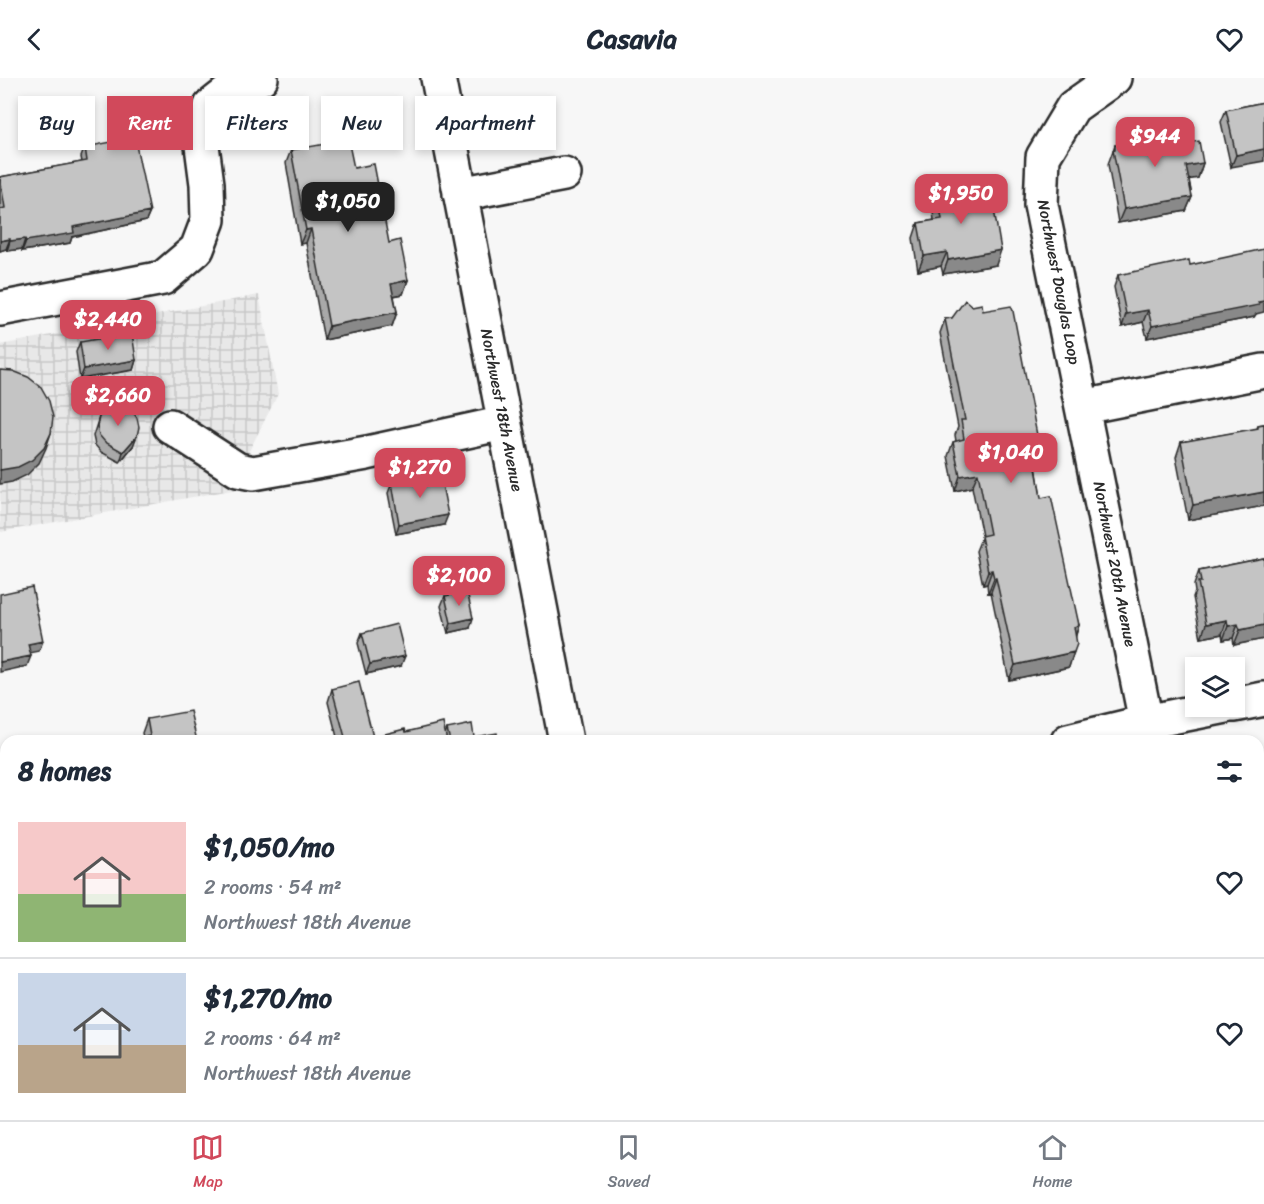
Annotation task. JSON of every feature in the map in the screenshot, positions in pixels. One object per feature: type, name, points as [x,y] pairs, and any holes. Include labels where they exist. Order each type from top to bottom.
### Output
[{"type":"street","points":[[0,309],[163,278],[198,249],[208,220],[207,184],[201,138],[211,106],[225,85],[261,78]]},
{"type":"street","name":"Northwest 18th Avenue","points":[[438,78],[565,735]]},
{"type":"street","name":"Northwest Douglas Loop","points":[[1083,407],[1041,205],[1043,157],[1073,106],[1114,78]]},
{"type":"street","points":[[460,194],[564,174]]},
{"type":"street","points":[[1083,407],[1264,371]]},
{"type":"street","name":"Northwest 20th Avenue","points":[[1083,407],[1146,722]]},
{"type":"street","points":[[170,426],[238,470],[253,473],[367,453],[504,423]]},
{"type":"street","points":[[1245,703],[1264,699]]},
{"type":"street","points":[[1093,735],[1185,714]]},
{"type":"shaded area","points":[[259,295],[278,394],[244,461],[248,487],[0,532],[0,345]]},
{"type":"building","points":[[1264,102],[1264,149],[1236,155],[1226,110]]},
{"type":"building","points":[[1154,124],[1168,133],[1180,131],[1182,144],[1199,141],[1203,163],[1186,166],[1192,197],[1124,209],[1113,150],[1115,150],[1115,145],[1142,141],[1141,134],[1151,132]]},
{"type":"building","points":[[107,143],[107,150],[137,150],[150,212],[73,227],[74,233],[26,241],[25,239],[10,241],[10,239],[0,241],[0,209],[5,208],[0,177],[87,161],[85,150],[95,150],[95,145]]},
{"type":"building","points":[[321,145],[321,150],[350,150],[354,168],[374,164],[389,243],[400,240],[408,280],[391,284],[397,312],[329,326],[311,229],[306,230],[291,150],[309,150],[309,147]]},
{"type":"building","points":[[977,182],[983,206],[993,204],[1001,250],[948,260],[947,252],[924,256],[918,223],[942,219],[937,189]]},
{"type":"building","points":[[1264,249],[1264,301],[1258,302],[1259,305],[1152,326],[1148,310],[1126,314],[1118,275],[1189,260],[1190,265]]},
{"type":"building","points":[[965,300],[972,306],[982,304],[983,311],[1011,306],[1013,311],[1037,435],[1031,437],[1041,498],[1051,496],[1079,625],[1074,627],[1077,644],[1074,652],[1015,665],[996,578],[992,570],[988,571],[981,536],[990,534],[978,473],[960,476],[953,442],[964,439],[961,420],[965,420],[945,319],[952,318]]},
{"type":"building","points":[[132,333],[136,360],[84,369],[80,342]]},
{"type":"building","points":[[0,370],[13,371],[28,377],[41,387],[49,401],[53,417],[51,433],[44,448],[32,460],[18,467],[0,470]]},
{"type":"building","points":[[123,406],[132,410],[139,427],[137,436],[123,452],[105,442],[99,435],[97,426],[99,417],[105,409]]},
{"type":"building","points":[[1264,424],[1264,492],[1193,505],[1181,442],[1258,428],[1258,425]]},
{"type":"building","points":[[440,474],[448,515],[399,524],[392,483]]},
{"type":"building","points":[[1264,558],[1264,625],[1240,630],[1238,624],[1228,626],[1227,620],[1206,624],[1198,582],[1201,582],[1199,571]]},
{"type":"building","points":[[32,587],[43,641],[28,644],[31,656],[0,662],[0,594]]},
{"type":"building","points":[[467,591],[473,618],[451,623],[445,596]]},
{"type":"building","points":[[397,624],[405,656],[370,664],[362,633]]},
{"type":"building","points":[[359,682],[372,735],[344,735],[332,689]]},
{"type":"building","points":[[190,711],[196,735],[150,735],[147,719]]},
{"type":"building","points":[[443,723],[446,735],[381,735],[405,729],[406,732]]},
{"type":"building","points":[[472,724],[474,735],[448,735],[447,729]]}]
